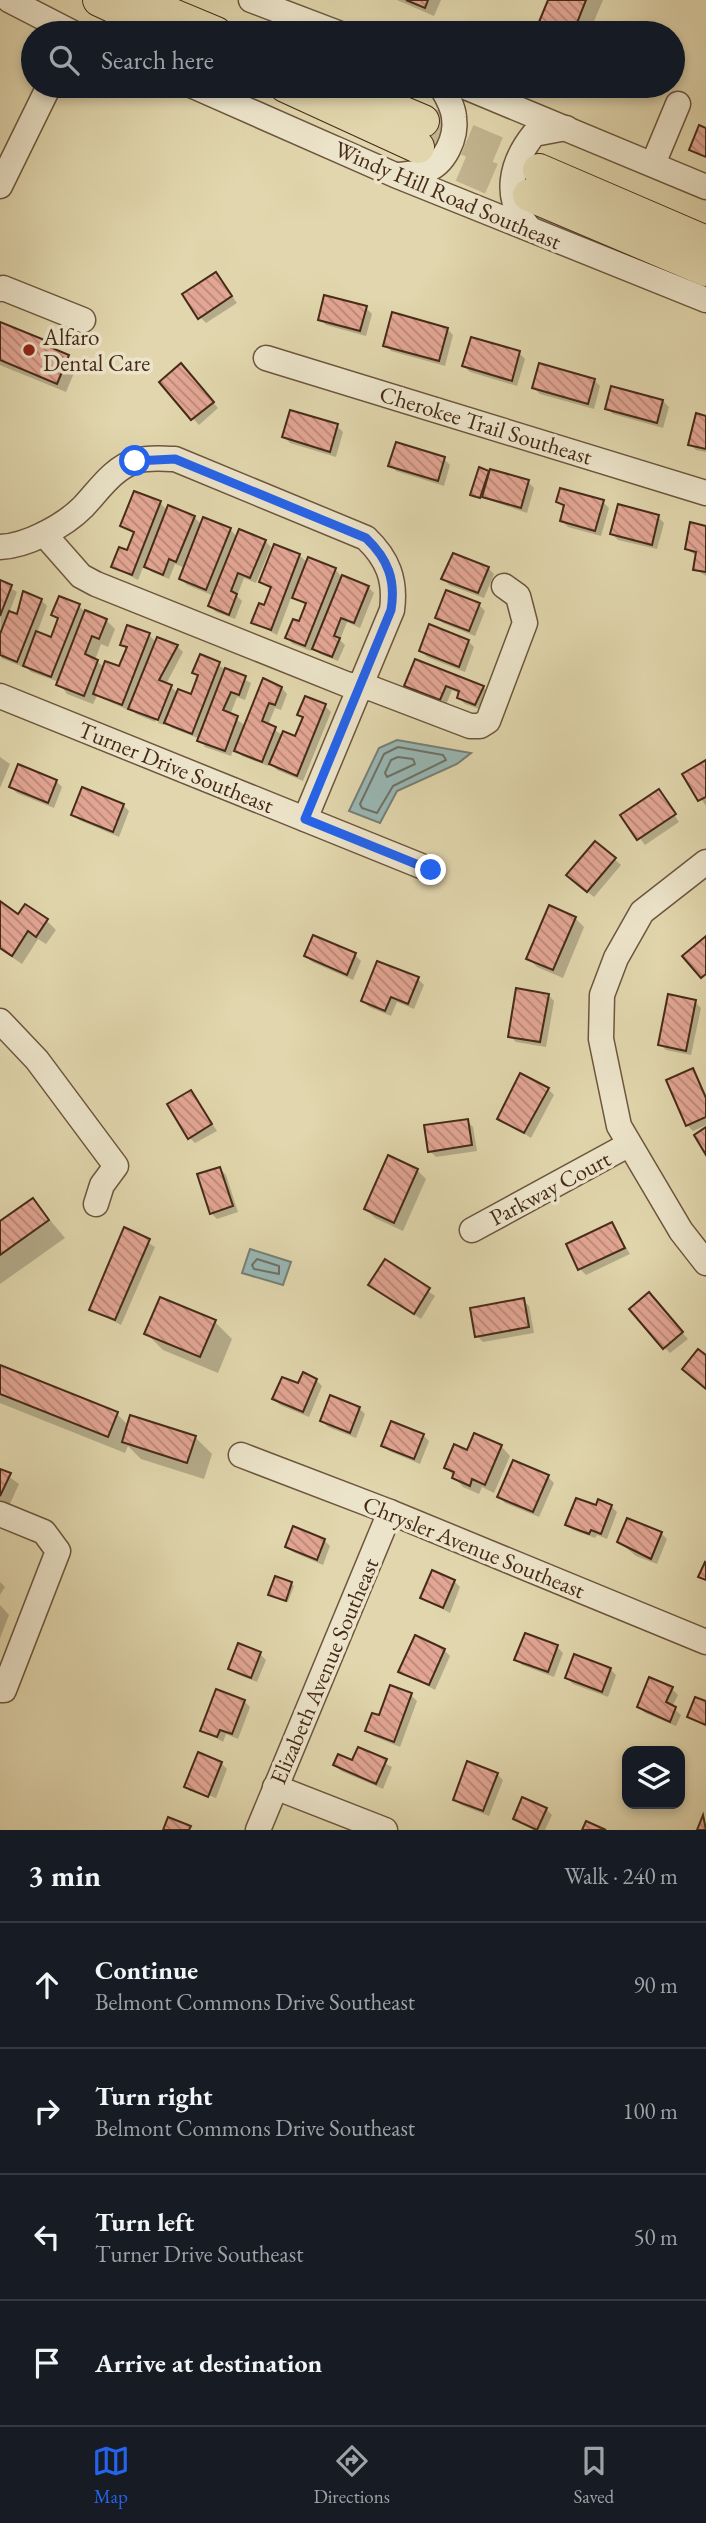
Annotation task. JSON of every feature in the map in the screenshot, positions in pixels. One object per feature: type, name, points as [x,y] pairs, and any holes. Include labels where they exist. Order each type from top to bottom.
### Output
[{"type":"main road","points":[[99,0],[145,21]]},
{"type":"main road","points":[[137,0],[187,21]]},
{"type":"main road","name":"Windy Hill Road Southeast","points":[[319,98],[420,134],[360,98]]},
{"type":"main road","name":"Windy Hill Road Southeast","points":[[706,242],[534,182],[706,270]]},
{"type":"street","points":[[9,0],[50,21]]},
{"type":"street","points":[[251,0],[306,21]]},
{"type":"street","points":[[0,186],[43,98]]},
{"type":"street","name":"Windy Hill Road Southeast","points":[[220,98],[396,175],[706,300]]},
{"type":"street","points":[[396,175],[426,171],[440,160],[450,146],[455,131],[454,115],[446,98]]},
{"type":"street","points":[[520,98],[566,128],[706,187]]},
{"type":"street","points":[[653,164],[678,104]]},
{"type":"street","points":[[529,229],[517,215],[513,198],[516,160],[534,134],[566,128]]},
{"type":"street","points":[[0,289],[83,320]]},
{"type":"street","name":"Cherokee Trail Southeast","points":[[266,358],[706,493]]},
{"type":"street","points":[[0,547],[44,534],[80,510],[114,472],[135,461],[153,458],[175,459],[366,538],[382,554],[389,567],[394,593],[391,610],[362,689],[305,819]]},
{"type":"street","points":[[44,534],[81,576],[96,584],[362,689],[373,689],[470,726],[480,726],[488,721],[525,623],[518,596],[504,586]]},
{"type":"street","name":"Turner Drive Southeast","points":[[0,696],[431,870]]},
{"type":"street","points":[[706,862],[642,912],[616,958],[602,995],[604,1065],[612,1105],[628,1145],[681,1231],[706,1263]]},
{"type":"street","points":[[0,1021],[37,1060],[116,1166],[102,1185],[96,1204]]},
{"type":"street","name":"Parkway Court","points":[[472,1230],[628,1145]]},
{"type":"street","name":"Chrysler Avenue Southeast","points":[[241,1455],[390,1512],[706,1642]]},
{"type":"street","name":"Elizabeth Avenue Southeast","points":[[258,1830],[390,1512]]},
{"type":"street","points":[[0,1514],[44,1532],[58,1551],[5,1690],[0,1690]]},
{"type":"street","points":[[275,1787],[385,1830]]},
{"type":"water","points":[[397,740],[471,753],[457,764],[397,791],[380,823],[349,811],[379,748]]},
{"type":"water","points":[[250,1249],[291,1262],[283,1285],[242,1273]]},
{"type":"building","points":[[406,0],[428,0],[425,8]]},
{"type":"building","points":[[548,0],[586,0],[578,21],[539,21]]},
{"type":"building","points":[[699,125],[706,128],[706,157],[689,150]]},
{"type":"building","points":[[216,272],[232,296],[198,319],[182,294]]},
{"type":"building","points":[[324,295],[367,306],[360,331],[318,320]]},
{"type":"building","points":[[392,312],[448,328],[439,361],[383,346]]},
{"type":"building","name":"Alfaro Dental Care","points":[[0,322],[47,341],[45,345],[69,355],[57,384],[0,360]]},
{"type":"building","points":[[471,337],[520,351],[512,381],[462,366]]},
{"type":"building","points":[[181,363],[214,402],[191,420],[159,382]]},
{"type":"building","points":[[539,363],[595,379],[588,404],[532,388]]},
{"type":"building","points":[[611,386],[663,400],[657,423],[605,409]]},
{"type":"building","points":[[290,410],[338,424],[330,452],[282,437]]},
{"type":"building","points":[[696,413],[706,416],[706,449],[688,445]]},
{"type":"building","points":[[396,442],[445,457],[438,481],[388,466]]},
{"type":"building","points":[[479,467],[489,471],[480,498],[470,495]]},
{"type":"building","points":[[490,469],[529,480],[521,508],[482,497]]},
{"type":"building","points":[[560,488],[604,500],[595,531],[560,521],[564,505],[556,502]]},
{"type":"building","points":[[134,491],[161,501],[132,575],[111,567],[119,547],[127,550],[134,532],[120,526]]},
{"type":"building","points":[[618,504],[659,515],[652,545],[610,534]]},
{"type":"building","points":[[168,505],[195,516],[176,562],[169,559],[163,575],[144,567]]},
{"type":"building","points":[[203,517],[231,528],[206,590],[179,579]]},
{"type":"building","points":[[690,522],[706,526],[706,572],[693,570],[696,552],[685,549]]},
{"type":"building","points":[[239,529],[266,540],[250,578],[238,573],[231,591],[237,594],[229,615],[208,606]]},
{"type":"building","points":[[274,544],[300,554],[271,630],[251,623],[259,603],[264,605],[271,587],[259,582]]},
{"type":"building","points":[[453,553],[489,567],[478,593],[441,579]]},
{"type":"building","points":[[308,557],[336,568],[305,646],[285,638],[293,619],[299,621],[306,603],[292,598]]},
{"type":"building","points":[[342,575],[369,586],[354,623],[341,618],[334,636],[340,638],[332,657],[312,649]]},
{"type":"building","points":[[0,580],[12,585],[0,616]]},
{"type":"building","points":[[446,590],[480,603],[469,631],[435,618]]},
{"type":"building","points":[[23,591],[42,599],[17,662],[0,655],[0,634],[9,611],[17,614]]},
{"type":"building","points":[[59,596],[80,604],[51,677],[23,666],[36,631],[51,637],[58,618],[51,615]]},
{"type":"building","points":[[85,610],[107,619],[99,639],[92,636],[85,654],[98,660],[84,696],[56,685]]},
{"type":"building","points":[[429,624],[469,640],[459,667],[419,651]]},
{"type":"building","points":[[127,625],[150,633],[122,705],[93,694],[105,661],[119,666],[127,647],[120,645]]},
{"type":"building","points":[[157,637],[178,645],[159,680],[172,685],[158,720],[128,709]]},
{"type":"building","points":[[200,654],[220,662],[192,734],[164,723],[178,689],[191,694],[198,675],[192,673]]},
{"type":"building","points":[[415,659],[484,686],[475,705],[457,698],[459,691],[446,686],[440,700],[404,686]]},
{"type":"building","points":[[225,668],[246,676],[239,695],[231,692],[223,710],[238,716],[225,751],[197,741]]},
{"type":"building","points":[[263,678],[282,687],[275,705],[269,703],[262,721],[276,727],[262,762],[234,751]]},
{"type":"building","points":[[305,696],[326,704],[297,776],[269,764],[283,731],[295,736],[303,717],[297,715]]},
{"type":"building","points":[[706,760],[706,797],[698,801],[682,774]]},
{"type":"building","points":[[18,764],[57,780],[48,803],[9,787]]},
{"type":"building","points":[[82,787],[124,804],[113,832],[71,815]]},
{"type":"building","points":[[659,789],[676,814],[637,840],[620,815]]},
{"type":"building","points":[[595,841],[616,858],[587,892],[566,875]]},
{"type":"building","points":[[0,901],[18,914],[25,904],[48,919],[36,937],[28,931],[12,956],[0,948]]},
{"type":"building","points":[[549,905],[576,917],[553,970],[526,959]]},
{"type":"building","points":[[313,935],[356,953],[347,975],[304,956]]},
{"type":"building","points":[[706,936],[706,974],[701,978],[682,956]]},
{"type":"building","points":[[377,961],[419,977],[408,1004],[391,997],[385,1011],[361,1001]]},
{"type":"building","points":[[516,988],[549,994],[540,1042],[508,1037]]},
{"type":"building","points":[[668,994],[696,1000],[686,1051],[658,1045]]},
{"type":"building","points":[[693,1068],[706,1098],[706,1117],[686,1126],[666,1080]]},
{"type":"building","points":[[520,1073],[549,1088],[524,1133],[497,1119]]},
{"type":"building","points":[[191,1090],[212,1124],[188,1139],[167,1104]]},
{"type":"building","points":[[468,1119],[472,1145],[428,1152],[424,1125]]},
{"type":"building","points":[[706,1127],[706,1155],[694,1135]]},
{"type":"building","points":[[388,1155],[418,1169],[394,1223],[364,1209]]},
{"type":"building","points":[[220,1167],[233,1206],[210,1214],[197,1174]]},
{"type":"building","points":[[33,1198],[49,1220],[0,1255],[0,1221]]},
{"type":"building","points":[[612,1222],[625,1248],[578,1270],[566,1244]]},
{"type":"building","points":[[124,1227],[150,1239],[115,1320],[89,1310]]},
{"type":"building","points":[[385,1259],[430,1288],[414,1314],[368,1285]]},
{"type":"building","points":[[649,1292],[683,1332],[663,1349],[629,1309]]},
{"type":"building","points":[[160,1297],[216,1320],[200,1357],[144,1334]]},
{"type":"building","points":[[524,1298],[529,1327],[475,1337],[470,1308]]},
{"type":"building","points":[[698,1349],[706,1355],[706,1389],[682,1369]]},
{"type":"building","points":[[0,1365],[118,1412],[108,1437],[0,1394]]},
{"type":"building","points":[[303,1372],[317,1379],[303,1412],[272,1399],[282,1377],[298,1383]]},
{"type":"building","points":[[330,1395],[360,1407],[350,1433],[320,1421]]},
{"type":"building","points":[[130,1415],[196,1436],[187,1463],[122,1442]]},
{"type":"building","points":[[391,1421],[424,1434],[414,1459],[381,1446]]},
{"type":"building","points":[[474,1433],[502,1445],[485,1485],[472,1479],[470,1486],[452,1478],[454,1472],[444,1468],[454,1444],[467,1450]]},
{"type":"building","points":[[513,1460],[549,1475],[533,1512],[497,1497]]},
{"type":"building","points":[[0,1469],[11,1473],[0,1496]]},
{"type":"building","points":[[576,1498],[596,1505],[598,1499],[612,1505],[601,1534],[591,1530],[589,1534],[565,1525]]},
{"type":"building","points":[[627,1518],[662,1532],[651,1559],[617,1542]]},
{"type":"building","points":[[293,1526],[325,1539],[317,1560],[285,1547]]},
{"type":"building","points":[[706,1563],[706,1580],[698,1577]]},
{"type":"building","points":[[432,1570],[455,1580],[443,1608],[420,1598]]},
{"type":"building","points":[[275,1576],[292,1582],[286,1601],[268,1595]]},
{"type":"building","points":[[525,1633],[558,1645],[548,1672],[514,1660]]},
{"type":"building","points":[[415,1635],[445,1649],[429,1685],[398,1672]]},
{"type":"building","points":[[238,1643],[261,1652],[251,1678],[228,1669]]},
{"type":"building","points":[[574,1654],[611,1668],[602,1692],[565,1678]]},
{"type":"building","points":[[649,1677],[673,1687],[666,1702],[676,1707],[670,1722],[637,1707]]},
{"type":"building","points":[[390,1685],[412,1693],[394,1742],[365,1731],[372,1713],[379,1715]]},
{"type":"building","points":[[216,1689],[245,1700],[232,1734],[220,1730],[217,1737],[200,1731]]},
{"type":"building","points":[[695,1697],[706,1701],[706,1725],[687,1717]]},
{"type":"building","points":[[358,1747],[387,1759],[376,1784],[333,1765],[338,1754],[352,1760]]},
{"type":"building","points":[[198,1752],[222,1762],[208,1797],[184,1787]]},
{"type":"building","points":[[467,1761],[498,1773],[483,1811],[453,1800]]},
{"type":"building","points":[[522,1797],[547,1808],[537,1830],[513,1819]]},
{"type":"building","points":[[703,1815],[706,1830],[697,1830]]},
{"type":"building","points":[[168,1817],[191,1826],[189,1830],[163,1830]]},
{"type":"building","points":[[586,1821],[606,1830],[582,1830]]},
{"type":"tunnel","points":[[423,121],[539,170]]},
{"type":"tunnel","points":[[418,147],[529,195]]},
{"type":"place","name":"Alfaro Dental Care","points":[[29,350]]},
{"type":"route","points":[[135,461],[175,459],[366,538],[382,554],[389,567],[394,593],[391,610],[362,689],[315,802],[305,819],[431,870]]}]
